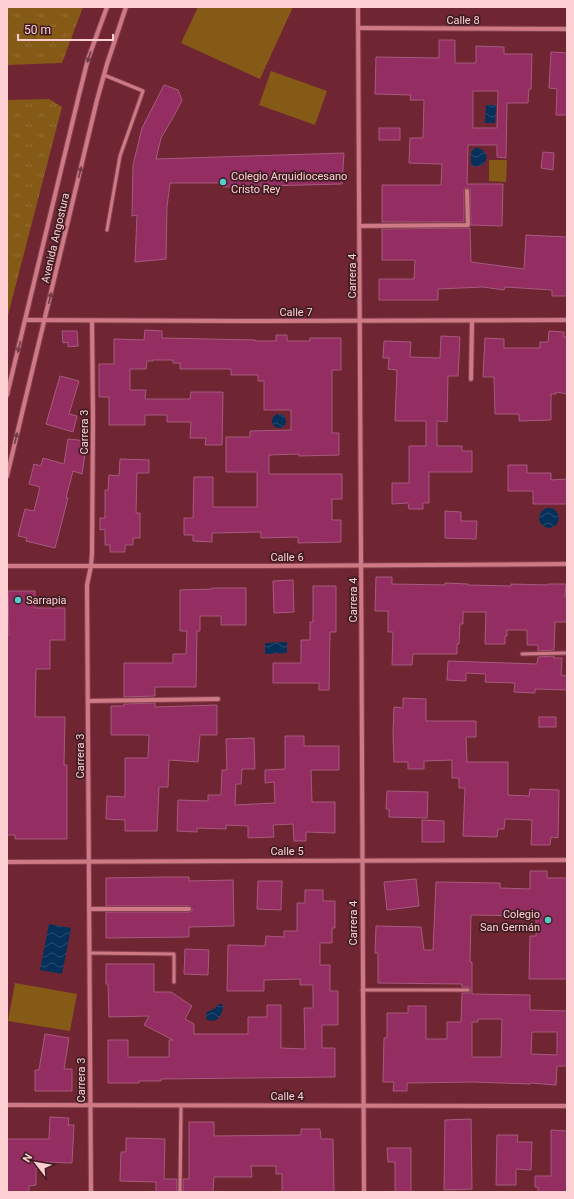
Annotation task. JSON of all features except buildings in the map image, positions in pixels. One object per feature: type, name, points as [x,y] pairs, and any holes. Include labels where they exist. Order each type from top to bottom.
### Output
[{"type":"street","name":"Avenida Angostura","points":[[7,395],[88,58],[106,7]]},
{"type":"street","name":"Avenida Angostura","points":[[7,476],[104,74],[126,7]]},
{"type":"street","name":"Carrera 4","points":[[358,7],[361,321],[362,990],[364,1192]]},
{"type":"street","name":"Calle 8","points":[[359,28],[567,29]]},
{"type":"street","points":[[360,226],[468,225],[467,191]]},
{"type":"street","name":"Calle 7","points":[[25,320],[567,320]]},
{"type":"street","name":"Carrera 3","points":[[91,1192],[87,585],[91,566],[93,419],[92,320]]},
{"type":"street","points":[[471,379],[472,321]]},
{"type":"street","name":"Calle 6","points":[[7,566],[361,566],[567,564]]},
{"type":"street","points":[[88,701],[218,699]]},
{"type":"street","name":"Calle 5","points":[[7,862],[567,860]]},
{"type":"street","points":[[90,910],[189,909]]},
{"type":"street","name":"Calle 4","points":[[7,1105],[567,1106]]},
{"type":"lane","points":[[104,74],[143,91],[120,156],[107,230]]},
{"type":"lane","points":[[522,654],[567,653]]},
{"type":"lane","points":[[90,953],[174,954],[174,982]]},
{"type":"lane","points":[[362,990],[468,990]]},
{"type":"lane","points":[[180,1192],[181,1105]]},
{"type":"green space","points":[[7,7],[83,7],[62,63],[7,65]]},
{"type":"green space","points":[[198,7],[293,7],[260,79],[181,43]]},
{"type":"green space","points":[[271,71],[327,91],[315,125],[259,105]]},
{"type":"green space","points":[[49,99],[62,107],[7,319],[7,100]]},
{"type":"green space","points":[[489,160],[507,160],[506,182],[489,181]]},
{"type":"green space","points":[[15,983],[77,994],[70,1031],[8,1021]]},
{"type":"water","points":[[486,105],[496,105],[495,123],[485,123]]},
{"type":"water","points":[[475,148],[482,150],[487,157],[484,164],[473,167],[471,163],[471,152]]},
{"type":"water","points":[[276,414],[282,414],[286,418],[286,424],[282,428],[276,428],[272,424],[272,418]]},
{"type":"water","points":[[549,508],[556,511],[559,518],[556,525],[549,528],[542,525],[539,518],[542,511]]},
{"type":"water","points":[[287,642],[287,653],[265,654],[265,643]]},
{"type":"water","points":[[49,924],[71,928],[62,974],[40,970]]},
{"type":"water","points":[[219,1004],[222,1004],[223,1006],[222,1013],[219,1017],[214,1021],[207,1020],[207,1012],[214,1009]]},
{"type":"place","name":"Colegio Arquidiocesano Cristo Rey","points":[[223,182]]},
{"type":"place","name":"Sarrapia","points":[[18,600]]},
{"type":"place","name":"Colegio San Germán","points":[[548,920]]}]
